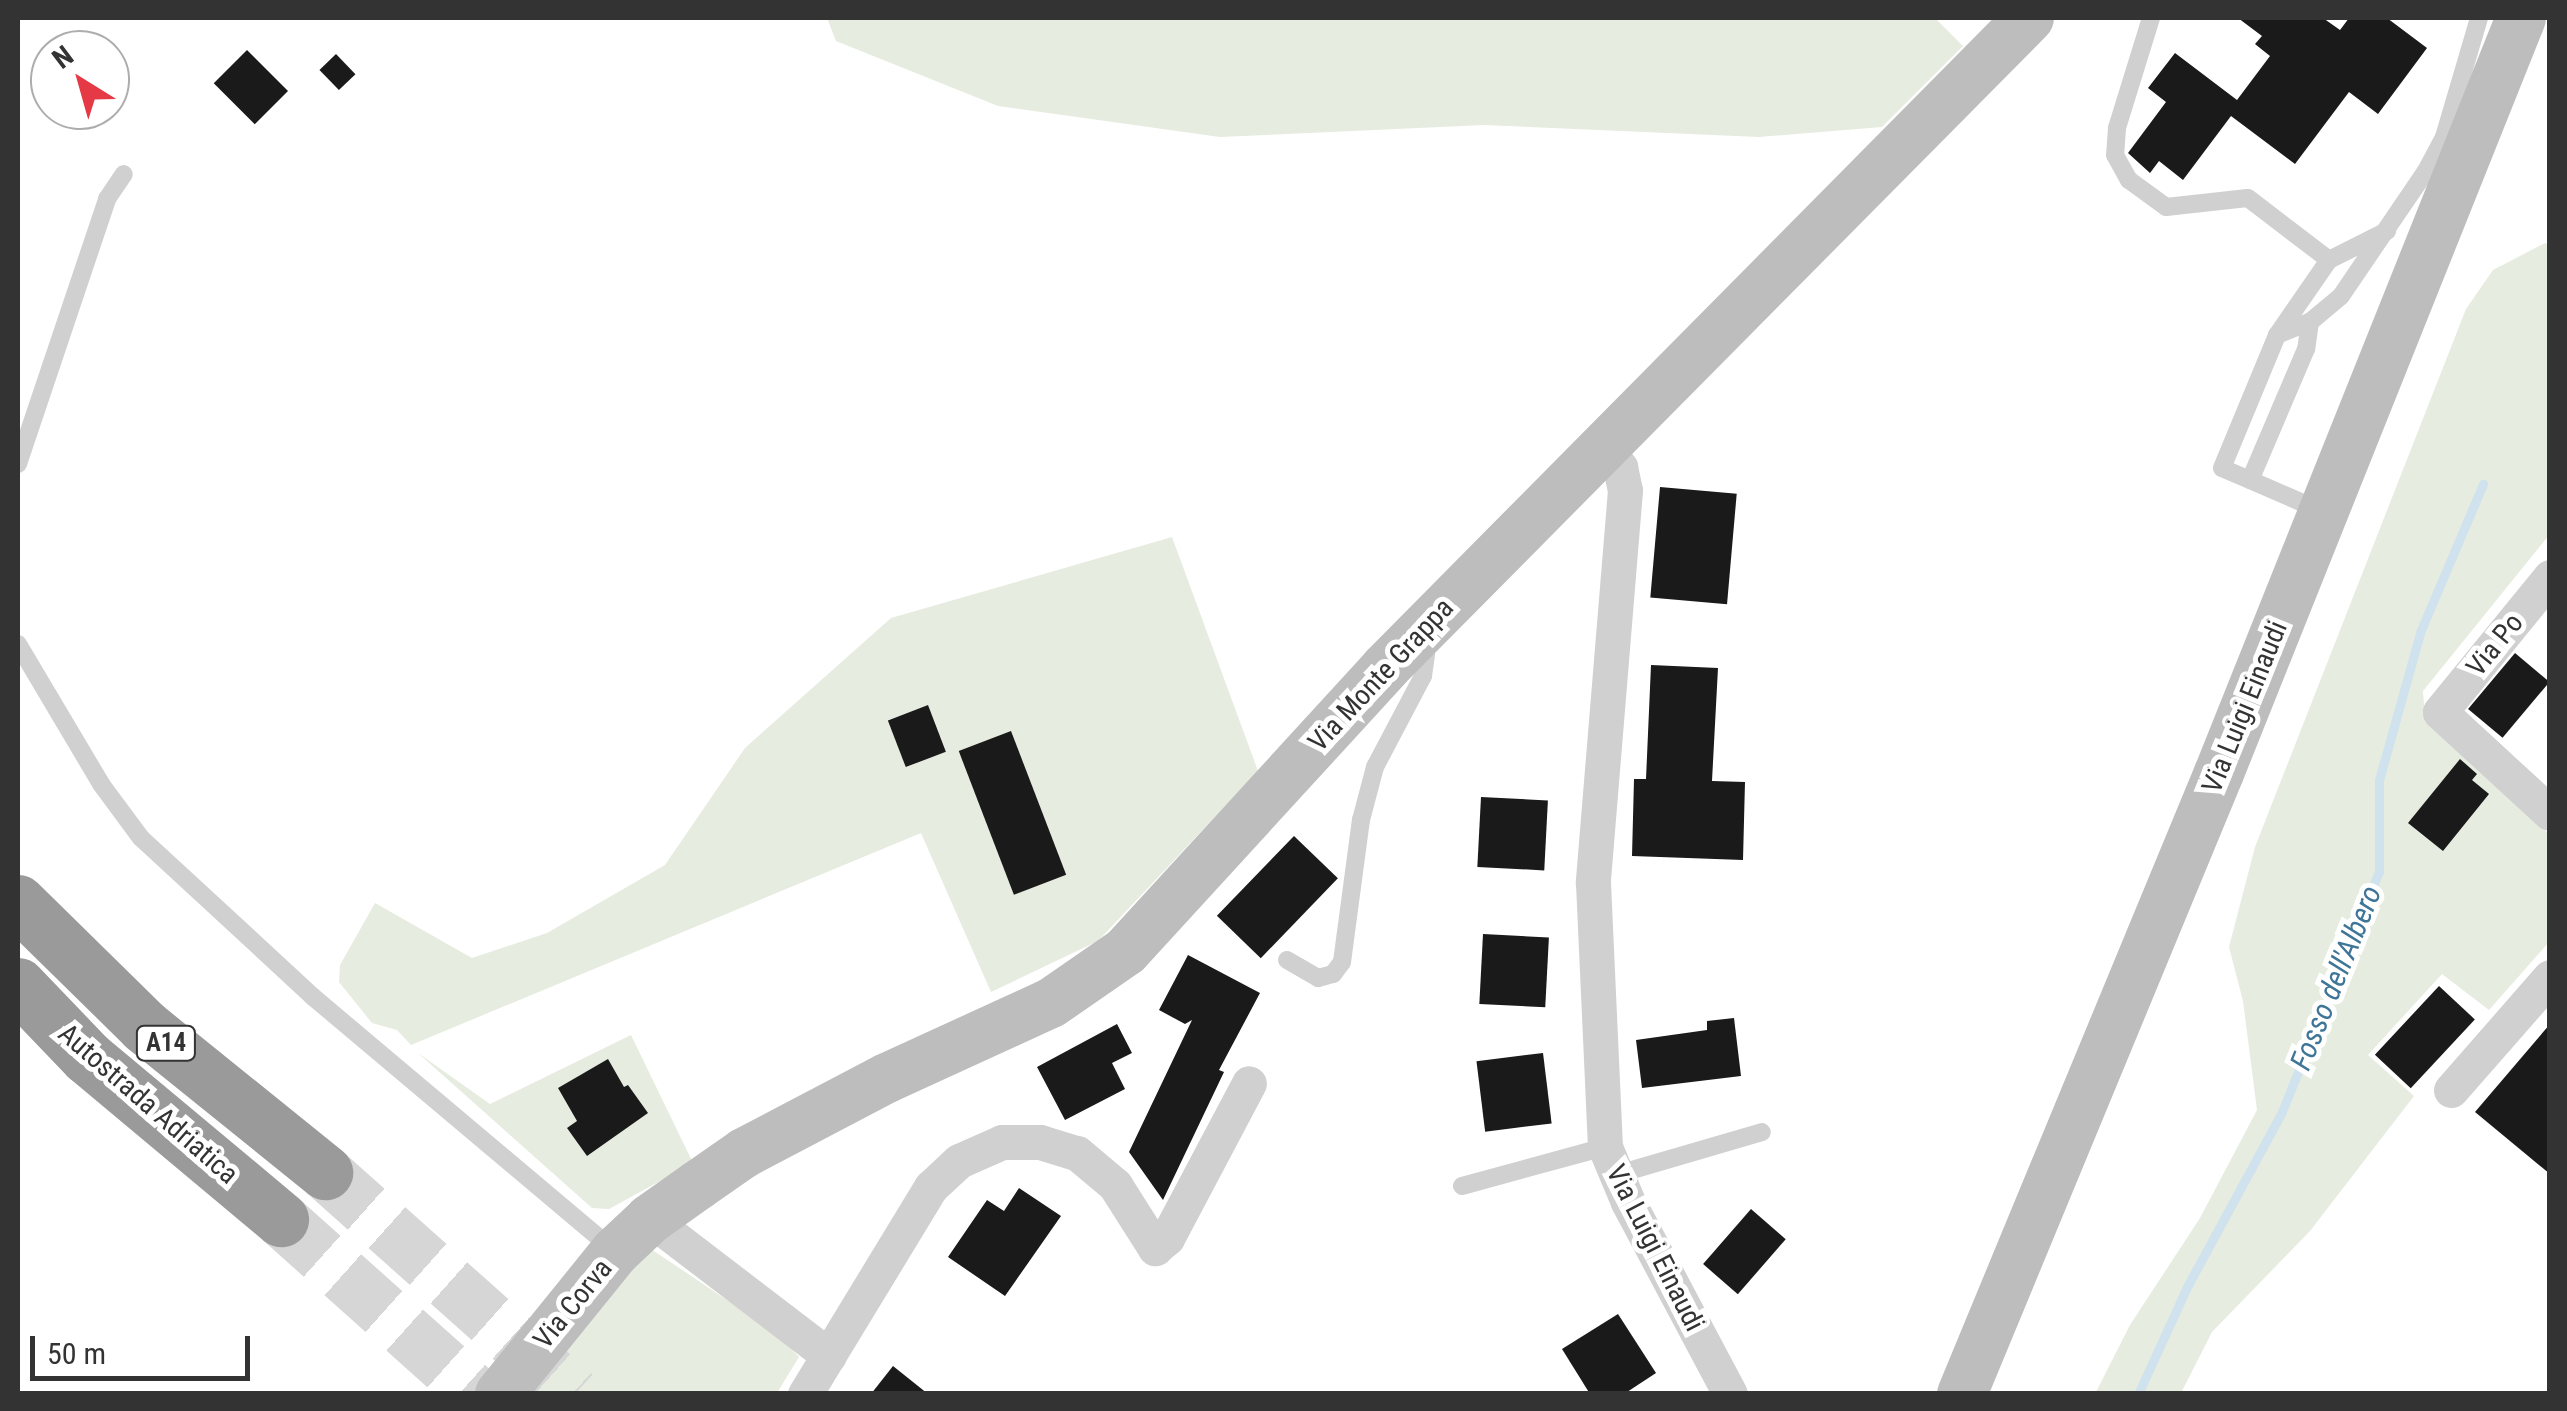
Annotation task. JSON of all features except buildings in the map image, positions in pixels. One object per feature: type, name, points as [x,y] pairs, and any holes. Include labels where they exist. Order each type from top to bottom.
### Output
[{"type":"highway","name":"Autostrada Adriatica","points":[[18,902],[144,1026],[325,1172]]},
{"type":"highway","name":"Autostrada Adriatica","points":[[18,986],[88,1057],[281,1220]]},
{"type":"street","name":"Via Monte Grappa","points":[[633,1236],[783,1132],[887,1078],[1016,1022],[1089,980],[1126,951],[1419,633],[2029,18]]},
{"type":"street","name":"Via Luigi Einaudi","points":[[1962,1394],[2521,18]]},
{"type":"street","name":"Via Luigi Einaudi","points":[[1602,446],[1620,467],[1625,490],[1593,884],[1610,1161],[1730,1394]]},
{"type":"street","name":"Via Po","points":[[2550,577],[2440,712],[2550,813]]},
{"type":"street","points":[[2450,1090],[2550,977]]},
{"type":"street","points":[[805,1394],[930,1187],[959,1161],[1002,1142],[1040,1142],[1076,1153],[1114,1185],[1154,1248],[1168,1238],[1249,1083]]},
{"type":"street","points":[[633,1236],[829,1356]]},
{"type":"street","name":"Via Corva","points":[[500,1394],[633,1236]]},
{"type":"lane","points":[[2151,18],[2117,128],[2115,155],[2129,180],[2166,206],[2248,198],[2329,260]]},
{"type":"lane","points":[[2278,336],[2310,322],[2342,296],[2388,231],[2444,137],[2479,18]]},
{"type":"lane","points":[[18,464],[107,200],[124,174]]},
{"type":"lane","points":[[2322,511],[2222,468],[2278,336],[2329,260],[2388,231]]},
{"type":"lane","points":[[2250,480],[2306,349],[2310,322]]},
{"type":"lane","points":[[1287,960],[1318,978],[1332,974],[1342,962],[1361,820],[1375,767],[1423,676],[1426,654],[1419,633]]},
{"type":"lane","points":[[18,644],[101,784],[142,838],[302,988],[633,1236]]},
{"type":"lane","points":[[1462,1186],[1762,1132]]},
{"type":"shaded area","points":[[827,18],[1935,18],[1963,46],[1882,127],[1759,137],[1484,125],[1220,137],[998,106],[836,41]]},
{"type":"shaded area","points":[[2545,243],[2550,247],[2549,535],[2423,691],[2425,717],[2549,834],[2549,942],[2489,1010],[2442,974],[2368,1055],[2414,1096],[2310,1231],[2212,1332],[2181,1393],[2095,1394],[2130,1325],[2200,1218],[2257,1110],[2243,1001],[2229,947],[2255,847],[2466,309],[2493,270]]},
{"type":"shaded area","points":[[1172,537],[1258,771],[1098,941],[991,992],[921,833],[411,1045],[397,1030],[372,1023],[339,982],[340,965],[375,903],[472,958],[547,933],[665,865],[745,748],[891,618]],"holes":[[[928,705],[946,751],[907,767],[888,720]],[[1011,732],[1066,874],[1015,893],[959,752]]]},
{"type":"shaded area","points":[[631,1035],[693,1163],[609,1209],[592,1208],[418,1053],[490,1104]]},
{"type":"shaded area","points":[[651,1249],[776,1333],[799,1357],[777,1393],[528,1394],[640,1255]]},
{"type":"waterway","name":"Fosso dell'Albero","points":[[2138,1394],[2188,1285],[2281,1114],[2379,872],[2379,780],[2421,630],[2483,484]]},
{"type":"tunnel","points":[[325,1172],[574,1394]]},
{"type":"tunnel","points":[[281,1219],[477,1394]]}]
